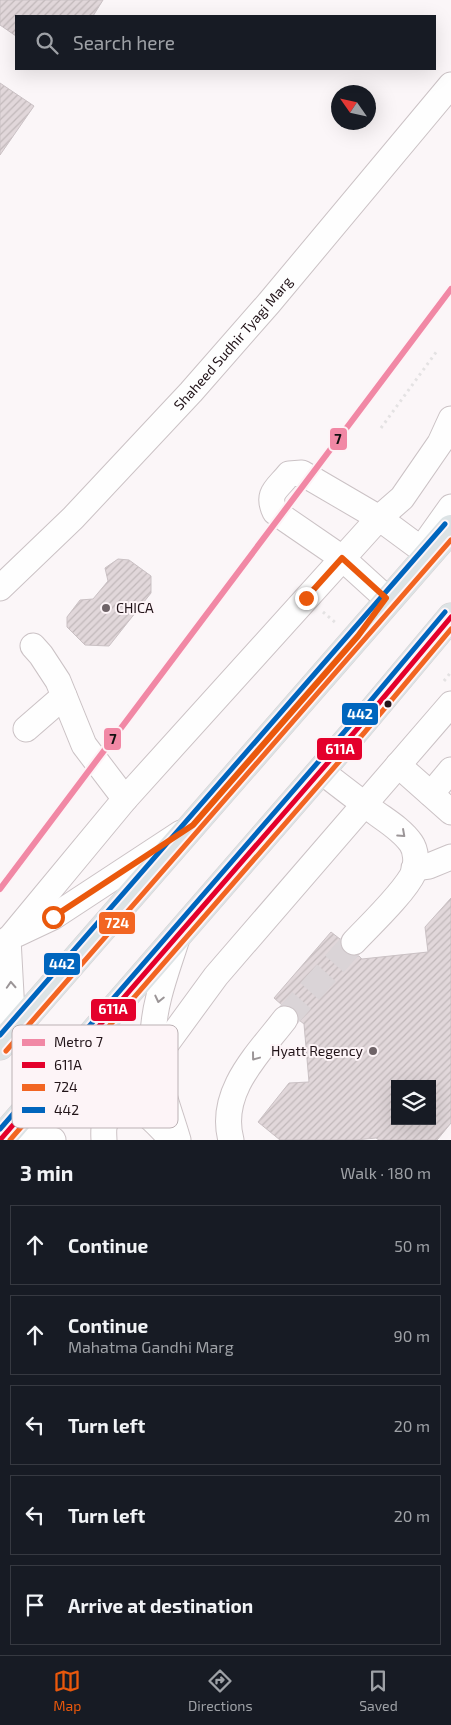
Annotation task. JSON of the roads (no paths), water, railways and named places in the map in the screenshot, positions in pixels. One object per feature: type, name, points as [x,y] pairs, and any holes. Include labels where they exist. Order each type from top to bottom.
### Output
[{"type":"main road","points":[[19,1025],[451,529]]},
{"type":"main road","points":[[100,1025],[451,617]]},
{"type":"main road","points":[[2,1138],[12,1127]]},
{"type":"street","name":"Shaheed Sudhir Tyagi Marg","points":[[0,588],[73,518],[191,392],[451,85]]},
{"type":"street","points":[[7,1039],[3,941],[126,799],[342,558],[379,518],[402,498],[440,443],[451,419]]},
{"type":"street","points":[[386,598],[342,558],[275,512],[270,502],[271,496],[289,474],[302,473],[379,518],[421,549]]},
{"type":"street","points":[[358,636],[451,508]]},
{"type":"street","points":[[403,673],[451,630]]},
{"type":"street","points":[[33,646],[54,675],[84,745],[126,799]]},
{"type":"street","points":[[26,729],[64,696]]},
{"type":"street","points":[[178,1028],[216,976],[451,704]]},
{"type":"street","points":[[398,765],[451,812]]},
{"type":"street","points":[[431,794],[451,770]]},
{"type":"street","points":[[320,771],[410,841],[414,848],[416,862],[414,871],[398,894],[354,942]]},
{"type":"street","points":[[3,941],[53,917],[193,825]]},
{"type":"street","points":[[414,868],[429,866],[451,857]]},
{"type":"street","points":[[155,1025],[158,1000],[178,936]]},
{"type":"street","points":[[231,1140],[228,1107],[233,1094],[250,1063],[284,1019]]},
{"type":"street","points":[[160,1128],[172,1140]]},
{"type":"street","points":[[174,1128],[178,1140]]},
{"type":"street","points":[[2,1138],[38,1136],[53,1140]]},
{"type":"tunnel","points":[[285,1019],[354,942]]},
{"type":"metro line","name":"7","points":[[0,889],[451,289]]},
{"type":"place","name":"CHICA","points":[[106,608]]},
{"type":"place","name":"Hyatt Regency","points":[[373,1051]]}]
